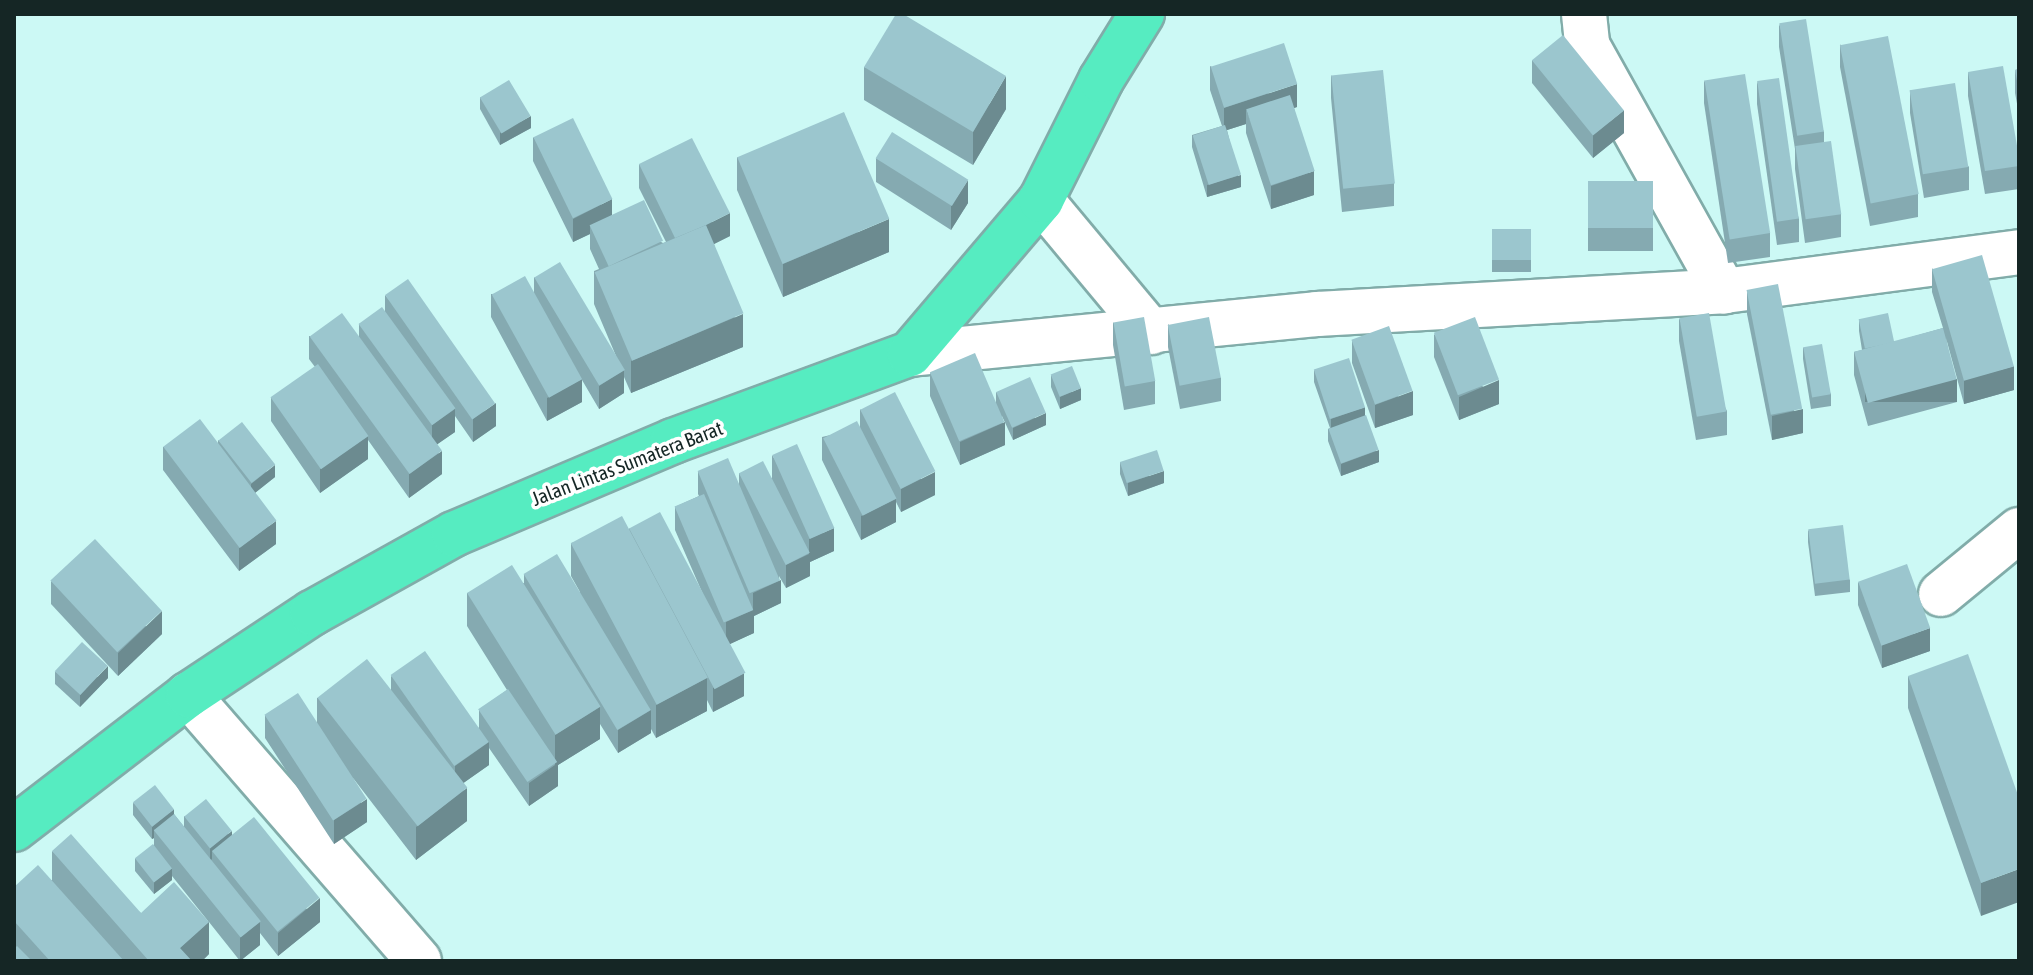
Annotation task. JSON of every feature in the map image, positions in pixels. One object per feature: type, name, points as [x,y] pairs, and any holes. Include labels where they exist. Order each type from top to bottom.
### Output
[{"type":"highway","name":"Jalan Lintas Sumatera Barat","points":[[14,829],[188,695],[312,613],[454,534],[673,441],[786,404],[910,354],[1041,200],[1101,80],[1142,14]]},
{"type":"street","points":[[1584,14],[1587,45],[1724,291]]},
{"type":"street","points":[[1041,200],[1151,332]]},
{"type":"street","points":[[910,354],[1317,314],[1724,291],[2019,252]]},
{"type":"street","points":[[1941,594],[2019,530]]},
{"type":"street","points":[[188,695],[419,961]]},
{"type":"building","points":[[896,14],[903,14],[1006,76],[973,132],[864,67]]},
{"type":"building","points":[[1806,19],[1824,132],[1797,136],[1779,23]]},
{"type":"building","points":[[1563,35],[1624,110],[1593,136],[1532,60]]},
{"type":"building","points":[[1888,36],[1919,194],[1871,203],[1840,45]]},
{"type":"building","points":[[1284,43],[1297,84],[1224,108],[1211,67]]},
{"type":"building","points":[[2003,66],[2019,166],[1985,171],[1968,72]]},
{"type":"building","points":[[2019,69],[2019,91],[2015,70]]},
{"type":"building","points":[[1383,70],[1395,183],[1343,189],[1331,75]]},
{"type":"building","points":[[1745,74],[1770,233],[1730,239],[1705,80]]},
{"type":"building","points":[[1779,78],[1799,219],[1777,222],[1757,81]]},
{"type":"building","points":[[509,80],[531,116],[501,134],[480,98]]},
{"type":"building","points":[[1955,83],[1968,167],[1923,174],[1910,90]]},
{"type":"building","points":[[1290,95],[1315,171],[1271,185],[1246,109]]},
{"type":"building","points":[[844,112],[889,219],[783,264],[737,157]]},
{"type":"building","points":[[573,118],[612,199],[573,218],[533,137]]},
{"type":"building","points":[[1225,125],[1241,174],[1209,185],[1193,136]]},
{"type":"building","points":[[892,132],[968,180],[952,206],[876,158]]},
{"type":"building","points":[[692,138],[730,213],[675,238],[639,164]]},
{"type":"building","points":[[1831,141],[1841,214],[1806,219],[1795,146]]},
{"type":"building","points":[[1588,181],[1653,181],[1653,228],[1588,228]]},
{"type":"building","points":[[644,200],[663,241],[609,266],[590,225]]},
{"type":"building","points":[[706,225],[744,313],[632,361],[595,272]]},
{"type":"building","points":[[1492,229],[1531,229],[1531,260],[1492,260]]},
{"type":"building","points":[[1982,255],[2014,367],[1964,381],[1932,269]]},
{"type":"building","points":[[560,262],[625,370],[599,385],[534,277]]},
{"type":"building","points":[[525,276],[582,379],[549,398],[492,294]]},
{"type":"building","points":[[408,279],[495,404],[472,420],[385,295]]},
{"type":"building","points":[[1778,284],[1802,409],[1771,415],[1747,290]]},
{"type":"building","points":[[382,307],[455,408],[432,425],[359,324]]},
{"type":"building","points":[[342,313],[442,451],[410,474],[310,337]]},
{"type":"building","points":[[1709,313],[1726,411],[1697,417],[1679,318]]},
{"type":"building","points":[[1888,313],[1894,342],[1865,349],[1859,319]]},
{"type":"building","points":[[1144,317],[1155,381],[1125,386],[1113,322]]},
{"type":"building","points":[[1209,317],[1221,378],[1180,386],[1168,325]]},
{"type":"building","points":[[1475,317],[1499,380],[1458,395],[1434,333]]},
{"type":"building","points":[[1389,326],[1413,391],[1375,405],[1351,340]]},
{"type":"building","points":[[1943,328],[1957,379],[1868,403],[1854,352]]},
{"type":"building","points":[[1822,344],[1831,394],[1812,398],[1803,347]]},
{"type":"building","points":[[975,353],[1004,422],[959,441],[930,372]]},
{"type":"building","points":[[1349,358],[1365,407],[1330,419],[1314,369]]},
{"type":"building","points":[[318,364],[368,436],[321,469],[270,397]]},
{"type":"building","points":[[1072,366],[1081,388],[1060,397],[1051,375]]},
{"type":"building","points":[[1030,377],[1046,413],[1012,428],[996,392]]},
{"type":"building","points":[[895,392],[935,471],[901,489],[860,410]]},
{"type":"building","points":[[1366,415],[1379,450],[1341,463],[1328,429]]},
{"type":"building","points":[[200,419],[276,520],[240,548],[163,447]]},
{"type":"building","points":[[857,421],[896,499],[863,516],[823,438]]},
{"type":"building","points":[[242,422],[275,465],[252,483],[218,440]]},
{"type":"building","points":[[797,444],[834,528],[810,539],[772,455]]},
{"type":"building","points":[[1157,450],[1164,471],[1127,483],[1120,462]]},
{"type":"building","points":[[728,458],[780,580],[750,593],[698,471]]},
{"type":"building","points":[[763,461],[810,553],[786,565],[739,473]]},
{"type":"building","points":[[704,494],[753,610],[724,622],[675,507]]},
{"type":"building","points":[[660,512],[745,673],[715,689],[629,528]]},
{"type":"building","points":[[622,516],[708,678],[657,705],[571,543]]},
{"type":"building","points":[[1843,525],[1850,580],[1815,584],[1808,529]]},
{"type":"building","points":[[95,539],[162,611],[117,652],[50,581]]},
{"type":"building","points":[[557,554],[651,710],[617,730],[524,574]]},
{"type":"building","points":[[1907,564],[1930,628],[1881,646],[1858,582]]},
{"type":"building","points":[[512,565],[600,707],[556,735],[467,593]]},
{"type":"building","points":[[82,642],[108,666],[80,695],[55,671]]},
{"type":"building","points":[[425,651],[489,742],[454,766],[391,675]]},
{"type":"building","points":[[1968,654],[2019,798],[2019,869],[1981,883],[1908,676]]},
{"type":"building","points":[[367,659],[467,787],[418,826],[317,698]]},
{"type":"building","points":[[508,689],[557,762],[527,782],[478,709]]},
{"type":"building","points":[[298,693],[367,799],[333,820],[264,715]]},
{"type":"building","points":[[155,785],[174,809],[152,827],[133,802]]},
{"type":"building","points":[[206,799],[232,831],[210,848],[184,817]]},
{"type":"building","points":[[174,814],[261,921],[241,938],[154,830]]},
{"type":"building","points":[[254,817],[319,898],[277,932],[212,851]]},
{"type":"building","points":[[71,834],[141,913],[174,882],[209,922],[180,948],[192,961],[149,961],[52,851]]},
{"type":"building","points":[[153,844],[172,868],[154,883],[135,858]]},
{"type":"building","points":[[38,865],[124,961],[50,961],[14,921],[14,887]]},
{"type":"building","points":[[17,946],[32,961],[14,961]]}]
